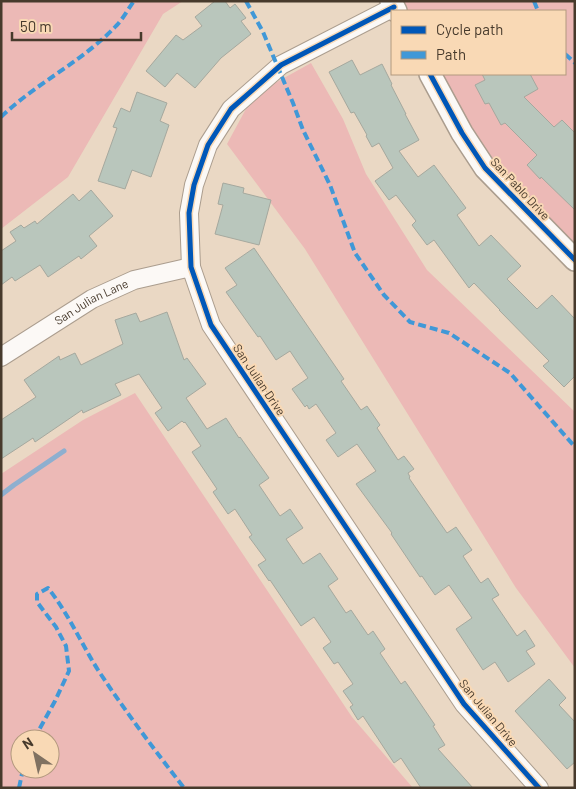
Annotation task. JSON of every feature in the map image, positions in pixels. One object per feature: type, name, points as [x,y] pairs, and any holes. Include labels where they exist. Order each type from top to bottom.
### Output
[{"type":"street","name":"San Julian Drive","points":[[394,6],[280,65],[231,109],[208,145],[194,185],[189,213],[191,267],[211,325],[464,704],[539,788]]},
{"type":"street","name":"San Pablo Drive","points":[[431,75],[462,133],[485,168],[575,260]]},
{"type":"street","name":"San Julian Lane","points":[[1,357],[92,299],[134,280],[191,267]]},
{"type":"shaded area","points":[[1,1],[183,1],[163,14],[68,177],[1,229]]},
{"type":"shaded area","points":[[391,1],[575,1],[575,264],[521,211],[432,75],[566,75],[566,10],[396,10]]},
{"type":"shaded area","points":[[311,63],[343,119],[366,174],[427,270],[575,412],[575,668],[516,588],[305,249],[227,144],[247,107],[275,83]]},
{"type":"shaded area","points":[[135,393],[352,717],[413,788],[1,788],[1,474],[83,420]]},
{"type":"building","points":[[215,1],[225,1],[230,8],[235,4],[246,18],[241,21],[251,34],[221,58],[195,88],[177,73],[165,87],[146,71],[176,35],[183,40],[202,26],[195,17]]},
{"type":"building","points":[[352,60],[360,75],[382,64],[419,140],[399,151],[418,177],[434,165],[466,208],[457,215],[479,246],[491,235],[521,266],[507,279],[537,309],[552,295],[575,319],[575,376],[564,387],[543,366],[549,361],[474,283],[469,288],[434,240],[427,245],[412,225],[416,221],[396,195],[389,200],[375,181],[393,168],[379,143],[372,147],[354,112],[351,113],[329,72]]},
{"type":"building","points":[[482,75],[531,75],[538,89],[524,97],[554,127],[562,120],[575,133],[575,210],[527,165],[537,155],[505,123],[501,125],[489,103],[485,104],[475,85],[485,80]]},
{"type":"building","points":[[137,92],[167,103],[160,121],[169,125],[151,177],[132,170],[125,189],[98,181],[117,128],[113,127],[121,108],[130,112]]},
{"type":"building","points":[[223,183],[244,188],[243,193],[271,200],[259,245],[215,234],[223,205],[218,204]]},
{"type":"building","points":[[91,190],[113,216],[89,236],[97,246],[81,259],[79,256],[48,277],[40,265],[15,281],[12,277],[1,285],[1,251],[16,241],[10,232],[21,225],[24,228],[35,221],[37,224],[73,194],[79,201]]},
{"type":"building","points":[[254,248],[344,379],[341,381],[361,410],[367,406],[380,425],[377,428],[398,460],[404,456],[414,469],[408,473],[409,478],[447,533],[456,527],[472,550],[463,556],[481,583],[488,578],[499,595],[492,599],[517,636],[525,630],[535,646],[526,651],[535,664],[508,682],[495,662],[483,670],[456,629],[472,618],[449,585],[435,595],[422,576],[420,577],[392,533],[356,484],[376,471],[357,444],[338,457],[326,440],[336,433],[316,404],[309,409],[307,405],[305,407],[292,389],[308,378],[290,351],[276,360],[226,292],[237,285],[225,268]]},
{"type":"building","points":[[167,312],[184,360],[187,358],[206,384],[186,398],[207,429],[226,418],[240,437],[269,478],[259,485],[280,516],[290,509],[303,528],[286,539],[303,564],[320,553],[338,579],[328,586],[346,613],[351,610],[368,635],[373,631],[385,649],[380,653],[401,684],[405,681],[435,725],[433,726],[445,745],[438,749],[473,788],[421,788],[401,758],[394,763],[363,716],[358,720],[350,707],[353,705],[343,691],[353,684],[338,662],[334,664],[323,648],[331,642],[314,617],[301,626],[258,565],[266,560],[249,537],[252,535],[235,509],[228,514],[213,492],[217,489],[192,452],[201,446],[185,422],[182,421],[168,431],[155,413],[162,408],[139,374],[115,384],[121,395],[83,413],[82,410],[35,442],[33,438],[1,459],[1,420],[36,397],[24,380],[59,356],[60,360],[75,353],[81,365],[123,344],[115,320],[136,313],[140,322]]},
{"type":"building","points":[[549,679],[566,698],[559,705],[575,722],[575,762],[567,769],[515,711]]},
{"type":"waterway","points":[[1,495],[64,451]]},
{"type":"marked path","points":[[1,117],[103,39],[119,23],[134,1]]},
{"type":"marked path","points":[[246,1],[263,32],[303,130],[330,185],[355,253],[384,295],[410,322],[449,333],[510,373],[575,447]]},
{"type":"marked path","points":[[534,1],[538,10]]},
{"type":"marked path","points":[[566,55],[575,63]]},
{"type":"marked path","points":[[40,729],[69,671],[66,646],[56,627],[37,602],[37,594],[48,588],[108,685],[184,788]]},
{"type":"marked path","points":[[19,788],[21,779]]},
{"type":"cycle path","points":[[394,7],[281,65],[231,109],[208,145],[194,185],[189,213],[191,267],[211,325],[464,704],[539,788]]},
{"type":"cycle path","points":[[431,75],[462,133],[485,168],[575,260]]}]
